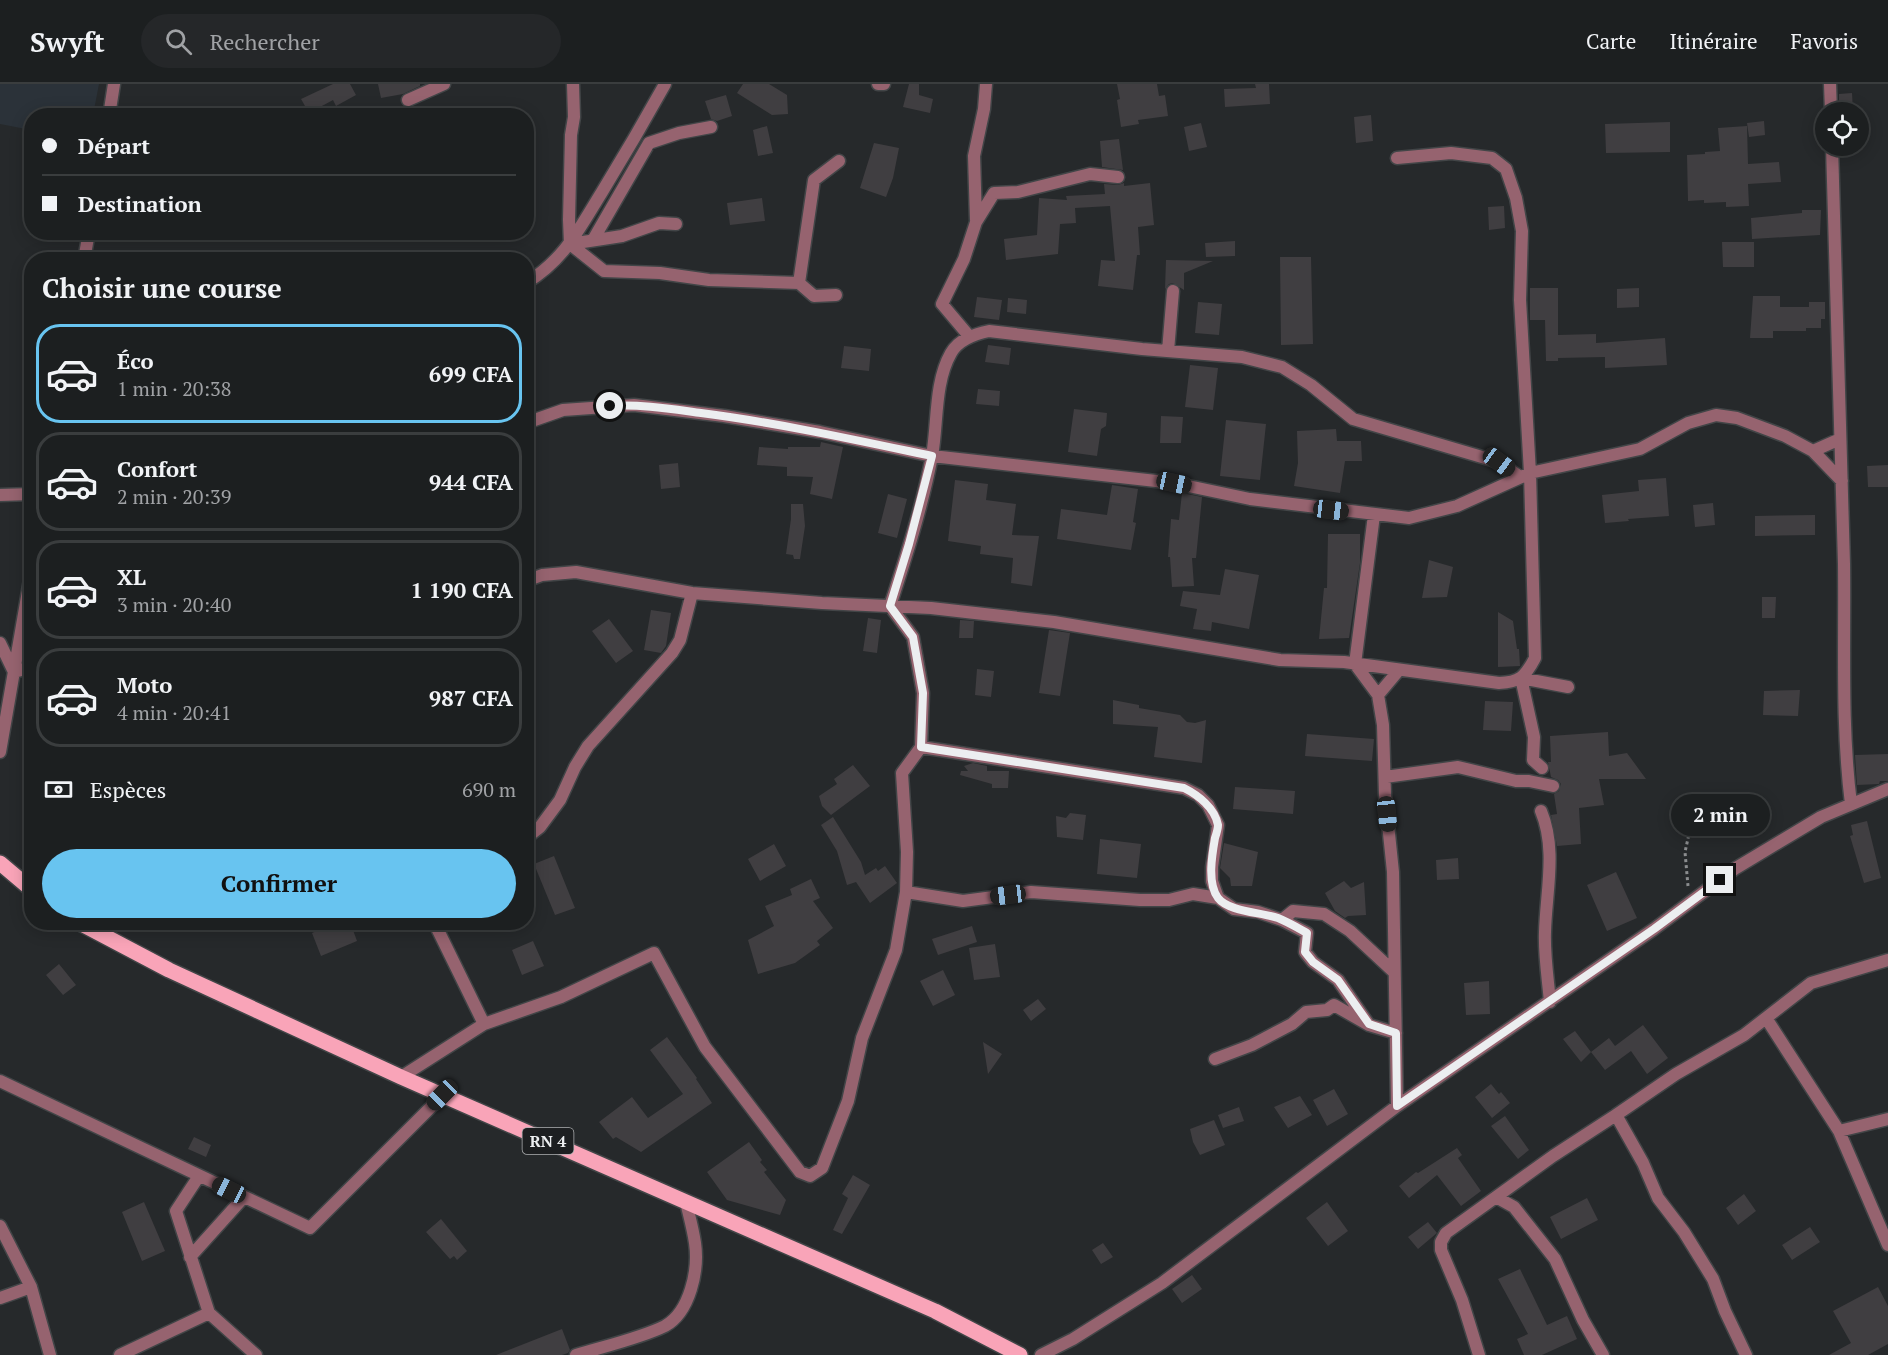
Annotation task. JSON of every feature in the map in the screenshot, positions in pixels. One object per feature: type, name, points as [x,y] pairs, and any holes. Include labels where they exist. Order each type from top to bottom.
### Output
[{"type":"main road","points":[[0,863],[24,883]]},
{"type":"main road","name":"RN 4","points":[[93,930],[169,969],[401,1077],[935,1311],[1020,1355]]},
{"type":"street","points":[[110,108],[114,84]]},
{"type":"street","points":[[408,100],[444,84]]},
{"type":"street","points":[[570,244],[573,84]]},
{"type":"street","points":[[534,278],[545,271],[570,244],[626,154],[665,84]]},
{"type":"street","points":[[878,84],[884,84]]},
{"type":"street","points":[[1830,84],[1831,102]]},
{"type":"street","points":[[976,222],[974,156],[984,109],[986,85]]},
{"type":"street","points":[[593,240],[649,143],[679,133],[711,127]]},
{"type":"street","points":[[534,578],[542,575],[576,572],[693,593],[931,608],[1054,622],[1280,660],[1355,664],[1498,683],[1513,682],[1521,678],[1534,658],[1525,475],[1520,300],[1522,231],[1516,198],[1506,169],[1492,158],[1451,153],[1397,158]]},
{"type":"street","points":[[1832,156],[1834,288],[1842,481],[1844,723],[1851,804]]},
{"type":"street","points":[[799,284],[814,180],[839,161]]},
{"type":"street","points":[[969,336],[942,304],[964,259],[976,222],[994,193],[1018,192],[1090,174],[1118,177]]},
{"type":"street","points":[[570,244],[622,236],[659,223],[676,224]]},
{"type":"street","points":[[570,244],[604,271],[660,273],[720,281],[799,284],[814,296],[836,294]]},
{"type":"street","points":[[1168,351],[1173,291]]},
{"type":"street","points":[[890,606],[932,456],[943,369],[952,350],[969,336],[989,331],[1242,357],[1282,367],[1311,385],[1353,419],[1499,462],[1525,475]]},
{"type":"street","points":[[534,420],[564,410],[634,405],[724,416],[932,456],[1174,483],[1250,499],[1409,518],[1457,506],[1525,475],[1640,449],[1688,423],[1716,416],[1737,418],[1785,436],[1813,451],[1842,481]]},
{"type":"street","points":[[1813,451],[1840,439]]},
{"type":"street","points":[[0,495],[24,494]]},
{"type":"street","points":[[1374,515],[1355,664],[1378,695],[1383,725],[1393,872],[1397,1106]]},
{"type":"street","points":[[534,832],[560,800],[575,767],[588,746],[672,653],[680,640],[693,593]]},
{"type":"street","points":[[401,1077],[484,1024],[561,997],[654,953],[705,1047],[800,1172],[810,1176],[822,1168],[848,1101],[862,1038],[896,950],[906,892],[907,852],[902,773],[921,747],[923,693],[913,637],[890,606]]},
{"type":"street","points":[[0,752],[24,614]]},
{"type":"street","points":[[0,643],[14,672]]},
{"type":"street","points":[[14,672],[24,669]]},
{"type":"street","points":[[1378,695],[1399,670]]},
{"type":"street","points":[[1521,678],[1568,687]]},
{"type":"street","points":[[1521,678],[1534,737],[1533,760],[1542,768]]},
{"type":"street","points":[[921,747],[1184,788],[1198,795],[1208,805],[1218,825],[1212,867],[1212,882],[1218,898]]},
{"type":"street","points":[[1385,777],[1458,767],[1516,781],[1552,786]]},
{"type":"street","points":[[1041,1355],[1073,1339],[1162,1283],[1397,1106],[1550,1002],[1736,868],[1821,817],[1888,789]]},
{"type":"street","points":[[1541,811],[1546,824],[1550,859],[1546,892],[1545,936],[1550,1002]]},
{"type":"street","points":[[906,892],[963,901],[1031,892],[1140,900],[1169,900],[1192,894],[1218,898],[1234,909],[1258,912],[1282,920],[1307,933],[1305,952],[1313,962],[1338,980],[1369,1024]]},
{"type":"street","points":[[1282,920],[1293,911],[1324,914],[1350,931],[1394,972]]},
{"type":"street","points":[[438,930],[484,1024]]},
{"type":"street","points":[[1479,1355],[1462,1300],[1441,1250],[1441,1242],[1446,1233],[1676,1074],[1744,1035],[1811,983],[1888,960]]},
{"type":"street","points":[[1215,1059],[1252,1045],[1292,1024],[1306,1012],[1327,1010],[1334,1005],[1369,1024],[1396,1033]]},
{"type":"street","points":[[1766,1018],[1839,1131],[1888,1245]]},
{"type":"street","points":[[0,1081],[310,1228],[442,1095]]},
{"type":"street","points":[[1616,1115],[1643,1163],[1658,1198],[1684,1232],[1713,1279],[1746,1355]]},
{"type":"street","points":[[1839,1131],[1888,1119]]},
{"type":"street","points":[[200,1176],[176,1211],[190,1257],[209,1313],[256,1355]]},
{"type":"street","points":[[190,1257],[244,1197]]},
{"type":"street","points":[[1496,1197],[1514,1208],[1555,1259],[1583,1320],[1603,1355]]},
{"type":"street","points":[[576,1355],[665,1325],[680,1313],[690,1293],[696,1260],[696,1244],[686,1202]]},
{"type":"street","points":[[0,1226],[31,1287],[50,1355]]},
{"type":"street","points":[[0,1298],[31,1287]]},
{"type":"street","points":[[120,1355],[209,1313]]},
{"type":"path","points":[[1689,834],[1685,852],[1689,903]]},
{"type":"shaded area","points":[[0,84],[99,84],[94,108],[24,108],[24,129],[0,124]]},
{"type":"building","points":[[333,84],[350,84],[356,95],[336,106],[333,100],[318,108],[306,108],[301,99]]},
{"type":"building","points":[[378,84],[420,84],[420,86],[403,94],[381,98]]},
{"type":"building","points":[[743,84],[769,84],[787,95],[788,114],[772,115],[737,93]]},
{"type":"building","points":[[909,84],[919,84],[919,95],[933,99],[930,113],[903,107]]},
{"type":"building","points":[[1117,84],[1157,84],[1159,96],[1165,95],[1168,116],[1138,120],[1139,124],[1121,127]]},
{"type":"building","points":[[1255,84],[1269,84],[1270,104],[1225,107],[1224,89],[1256,88]]},
{"type":"building","points":[[1852,93],[1852,102],[1839,102],[1839,94]]},
{"type":"building","points":[[726,95],[732,116],[717,121],[711,119],[705,101]]},
{"type":"building","points":[[1371,115],[1373,141],[1356,143],[1354,117]]},
{"type":"building","points":[[1764,121],[1765,135],[1749,137],[1747,123]]},
{"type":"building","points":[[1670,122],[1670,152],[1606,153],[1605,124]]},
{"type":"building","points":[[1201,123],[1207,147],[1189,151],[1184,127]]},
{"type":"building","points":[[767,126],[773,153],[758,156],[753,130]]},
{"type":"building","points":[[1747,126],[1748,164],[1779,162],[1781,182],[1748,184],[1749,206],[1726,207],[1726,202],[1688,201],[1687,155],[1720,151],[1718,128]]},
{"type":"building","points":[[1119,139],[1123,170],[1102,167],[1100,141]]},
{"type":"building","points":[[874,143],[899,148],[893,178],[886,197],[860,188]]},
{"type":"building","points":[[1124,183],[1124,186],[1150,183],[1154,225],[1138,227],[1140,255],[1137,255],[1133,290],[1098,286],[1101,260],[1115,261],[1110,206],[1075,208],[1076,223],[1060,224],[1058,254],[1006,260],[1004,239],[1037,235],[1039,198],[1067,200],[1066,196],[1105,194],[1104,184]]},
{"type":"building","points":[[762,198],[765,221],[730,225],[727,203]]},
{"type":"building","points":[[1504,206],[1505,228],[1489,230],[1488,207]]},
{"type":"building","points":[[1802,210],[1821,210],[1820,235],[1752,239],[1751,218],[1802,213]]},
{"type":"building","points":[[1235,241],[1235,256],[1206,257],[1205,243]]},
{"type":"building","points":[[1722,242],[1754,242],[1754,267],[1723,267]]},
{"type":"building","points":[[1280,257],[1311,257],[1313,344],[1281,345]]},
{"type":"building","points":[[1166,260],[1213,261],[1184,273],[1184,290],[1173,283],[1165,289]]},
{"type":"building","points":[[1530,288],[1558,288],[1558,335],[1596,334],[1596,343],[1665,338],[1667,365],[1605,368],[1605,357],[1558,358],[1558,361],[1546,361],[1545,320],[1530,320]]},
{"type":"building","points":[[1639,288],[1639,307],[1617,308],[1617,289]]},
{"type":"building","points":[[1753,296],[1780,296],[1780,307],[1809,307],[1809,302],[1825,302],[1825,319],[1821,319],[1821,328],[1806,328],[1806,331],[1773,331],[1773,338],[1750,338]]},
{"type":"building","points":[[977,297],[1002,300],[999,320],[974,317]]},
{"type":"building","points":[[1008,298],[1027,300],[1026,314],[1007,312]]},
{"type":"building","points":[[1198,302],[1222,304],[1219,335],[1195,333]]},
{"type":"building","points":[[988,345],[1011,348],[1009,365],[985,362]]},
{"type":"building","points":[[844,346],[871,349],[869,371],[841,368]]},
{"type":"building","points":[[1190,365],[1218,368],[1213,410],[1185,407]]},
{"type":"building","points":[[978,389],[1000,391],[999,406],[976,404]]},
{"type":"building","points":[[1074,409],[1107,413],[1106,426],[1101,429],[1097,456],[1068,452]]},
{"type":"building","points":[[1161,416],[1183,417],[1181,443],[1160,443]]},
{"type":"building","points":[[1226,420],[1266,424],[1260,480],[1220,476]]},
{"type":"building","points":[[1336,429],[1337,441],[1361,441],[1362,461],[1345,461],[1340,493],[1294,486],[1298,463],[1297,431]]},
{"type":"building","points":[[821,442],[843,447],[832,499],[810,494],[813,477],[787,476],[787,467],[757,465],[759,447],[788,449],[788,447],[820,447]]},
{"type":"building","points":[[678,463],[680,487],[661,489],[659,465]]},
{"type":"building","points":[[1888,465],[1888,487],[1868,487],[1867,466]]},
{"type":"building","points":[[1666,478],[1669,516],[1605,523],[1602,495],[1639,491],[1638,480]]},
{"type":"building","points":[[955,480],[988,484],[986,500],[1016,504],[1012,535],[1039,536],[1032,586],[1011,583],[1013,558],[980,554],[981,546],[948,541]]},
{"type":"building","points":[[1112,485],[1138,489],[1133,522],[1136,523],[1131,550],[1057,539],[1061,509],[1107,515]]},
{"type":"building","points":[[1182,493],[1202,497],[1196,558],[1192,558],[1194,586],[1172,587],[1170,557],[1168,557],[1171,519],[1179,520]]},
{"type":"building","points":[[888,494],[907,499],[897,538],[878,533]]},
{"type":"building","points":[[1713,503],[1715,525],[1695,527],[1693,505]]},
{"type":"building","points":[[791,504],[803,504],[805,526],[800,559],[794,559],[793,555],[786,554]]},
{"type":"building","points":[[1815,515],[1815,535],[1755,536],[1755,516]]},
{"type":"building","points":[[1328,534],[1360,534],[1360,563],[1349,638],[1319,639],[1324,588],[1327,588]]},
{"type":"building","points":[[1429,560],[1453,567],[1447,597],[1422,598]]},
{"type":"building","points":[[1225,569],[1259,575],[1249,629],[1212,622],[1211,631],[1193,629],[1197,609],[1180,606],[1183,591],[1220,595]]},
{"type":"building","points":[[1762,597],[1776,597],[1775,618],[1762,618]]},
{"type":"building","points":[[651,610],[671,613],[666,646],[661,653],[644,650]]},
{"type":"building","points":[[1498,612],[1513,621],[1520,666],[1498,667]]},
{"type":"building","points":[[868,618],[881,620],[877,653],[863,651]]},
{"type":"building","points":[[609,619],[633,651],[616,663],[592,631]]},
{"type":"building","points":[[960,620],[974,621],[973,638],[959,638]]},
{"type":"building","points":[[1049,630],[1070,633],[1060,696],[1039,693]]},
{"type":"building","points":[[977,669],[994,671],[991,697],[975,695]]},
{"type":"building","points":[[1800,690],[1798,716],[1763,715],[1764,691]]},
{"type":"building","points":[[1113,700],[1139,705],[1139,708],[1180,715],[1187,722],[1195,723],[1206,720],[1202,763],[1154,757],[1158,727],[1113,724]]},
{"type":"building","points":[[1485,701],[1513,702],[1511,731],[1483,730]]},
{"type":"building","points":[[1608,732],[1609,756],[1627,753],[1646,779],[1599,779],[1604,805],[1579,808],[1581,844],[1557,846],[1551,815],[1557,814],[1554,794],[1559,791],[1561,784],[1551,777],[1548,762],[1551,762],[1550,736]]},
{"type":"building","points":[[1307,734],[1374,739],[1372,761],[1305,756]]},
{"type":"building","points":[[1888,754],[1888,781],[1880,781],[1879,784],[1857,785],[1855,755]]},
{"type":"building","points":[[973,763],[987,766],[987,771],[1009,771],[1008,788],[992,788],[992,784],[960,775],[961,771],[968,771],[964,766]]},
{"type":"building","points":[[853,765],[870,786],[831,815],[822,806],[819,796],[837,784],[834,779]]},
{"type":"building","points":[[1235,787],[1295,791],[1293,814],[1233,809]]},
{"type":"building","points":[[1070,813],[1086,815],[1083,840],[1057,837],[1056,816],[1066,818]]},
{"type":"building","points":[[833,817],[861,862],[865,875],[876,868],[878,871],[885,866],[897,883],[870,903],[856,882],[847,885],[837,851],[821,825]]},
{"type":"building","points":[[1867,821],[1881,878],[1864,883],[1850,836],[1853,835],[1851,825]]},
{"type":"building","points":[[1100,839],[1141,844],[1137,878],[1097,874]]},
{"type":"building","points":[[1224,843],[1258,852],[1252,886],[1231,886],[1230,878],[1220,868]]},
{"type":"building","points":[[774,844],[786,866],[760,881],[748,859]]},
{"type":"building","points":[[554,856],[575,908],[555,915],[534,864]]},
{"type":"building","points":[[1458,858],[1459,879],[1437,880],[1436,860]]},
{"type":"building","points":[[1616,872],[1637,918],[1607,931],[1587,885]]},
{"type":"building","points":[[811,879],[820,898],[813,901],[833,928],[817,941],[820,945],[795,963],[758,974],[748,940],[774,926],[765,906],[792,895],[790,889]]},
{"type":"building","points":[[1344,881],[1351,888],[1364,882],[1366,915],[1345,918],[1335,911],[1325,893]]},
{"type":"building","points":[[972,926],[977,942],[938,955],[932,939]]},
{"type":"building","points":[[319,930],[353,930],[357,941],[321,956],[312,933]]},
{"type":"building","points":[[533,941],[544,966],[522,975],[512,950]]},
{"type":"building","points":[[995,944],[1000,977],[974,980],[969,948]]},
{"type":"building","points":[[59,964],[76,985],[63,995],[46,975]]},
{"type":"building","points":[[943,970],[955,995],[933,1006],[920,981]]},
{"type":"building","points":[[1489,981],[1490,1014],[1466,1015],[1464,983]]},
{"type":"building","points":[[1038,999],[1046,1009],[1031,1021],[1023,1010]]},
{"type":"building","points":[[1643,1025],[1668,1058],[1647,1074],[1631,1051],[1605,1070],[1591,1052],[1609,1038],[1615,1046]]},
{"type":"building","points":[[1575,1031],[1591,1052],[1581,1062],[1563,1039]]},
{"type":"building","points":[[667,1037],[712,1103],[641,1152],[616,1137],[613,1139],[599,1122],[632,1097],[648,1118],[683,1094],[650,1050]]},
{"type":"building","points":[[983,1042],[1002,1054],[988,1074]]},
{"type":"building","points":[[1491,1084],[1510,1103],[1492,1118],[1475,1097]]},
{"type":"building","points":[[1334,1089],[1348,1114],[1327,1126],[1313,1100]]},
{"type":"building","points":[[1300,1096],[1312,1115],[1288,1128],[1274,1107]]},
{"type":"building","points":[[1239,1107],[1244,1121],[1223,1128],[1218,1115]]},
{"type":"building","points":[[1505,1116],[1529,1150],[1518,1159],[1491,1126]]},
{"type":"building","points":[[1214,1120],[1225,1145],[1200,1155],[1193,1142],[1190,1129]]},
{"type":"building","points":[[194,1137],[211,1145],[206,1157],[188,1149]]},
{"type":"building","points":[[749,1142],[767,1170],[764,1172],[786,1200],[780,1215],[727,1200],[707,1172]]},
{"type":"building","points":[[1457,1148],[1462,1155],[1458,1158],[1481,1191],[1461,1206],[1437,1175],[1409,1198],[1399,1186],[1416,1172],[1418,1173]]},
{"type":"building","points":[[853,1175],[870,1185],[842,1234],[833,1230],[848,1198],[842,1194]]},
{"type":"building","points":[[1744,1194],[1756,1211],[1738,1225],[1726,1208]]},
{"type":"building","points":[[1587,1198],[1598,1220],[1561,1239],[1550,1217]]},
{"type":"building","points":[[144,1202],[165,1251],[142,1261],[122,1212]]},
{"type":"building","points":[[1327,1202],[1348,1231],[1328,1246],[1306,1218]]},
{"type":"building","points":[[441,1219],[467,1251],[457,1260],[454,1256],[450,1259],[426,1232]]},
{"type":"building","points":[[1428,1222],[1437,1233],[1418,1249],[1408,1237]]},
{"type":"building","points":[[1810,1227],[1820,1242],[1792,1260],[1782,1245]]},
{"type":"building","points":[[1103,1243],[1113,1257],[1101,1264],[1092,1250]]},
{"type":"building","points":[[1520,1269],[1547,1325],[1567,1316],[1577,1339],[1542,1355],[1524,1355],[1517,1339],[1528,1334],[1498,1279]]},
{"type":"building","points":[[1192,1275],[1202,1289],[1182,1303],[1172,1289]]},
{"type":"building","points":[[1878,1287],[1888,1306],[1888,1344],[1868,1355],[1829,1355],[1851,1343],[1833,1311]]},
{"type":"building","points":[[562,1329],[570,1350],[568,1353],[562,1355],[496,1355]]},
{"type":"route","points":[[610,406],[634,405],[724,416],[820,432],[932,456],[890,606],[913,637],[923,693],[921,747],[1184,788],[1198,795],[1208,805],[1218,825],[1212,867],[1212,882],[1218,898],[1234,909],[1258,912],[1282,920],[1307,933],[1305,952],[1313,962],[1338,980],[1369,1024],[1396,1033],[1397,1106],[1550,1002],[1720,880]]}]
